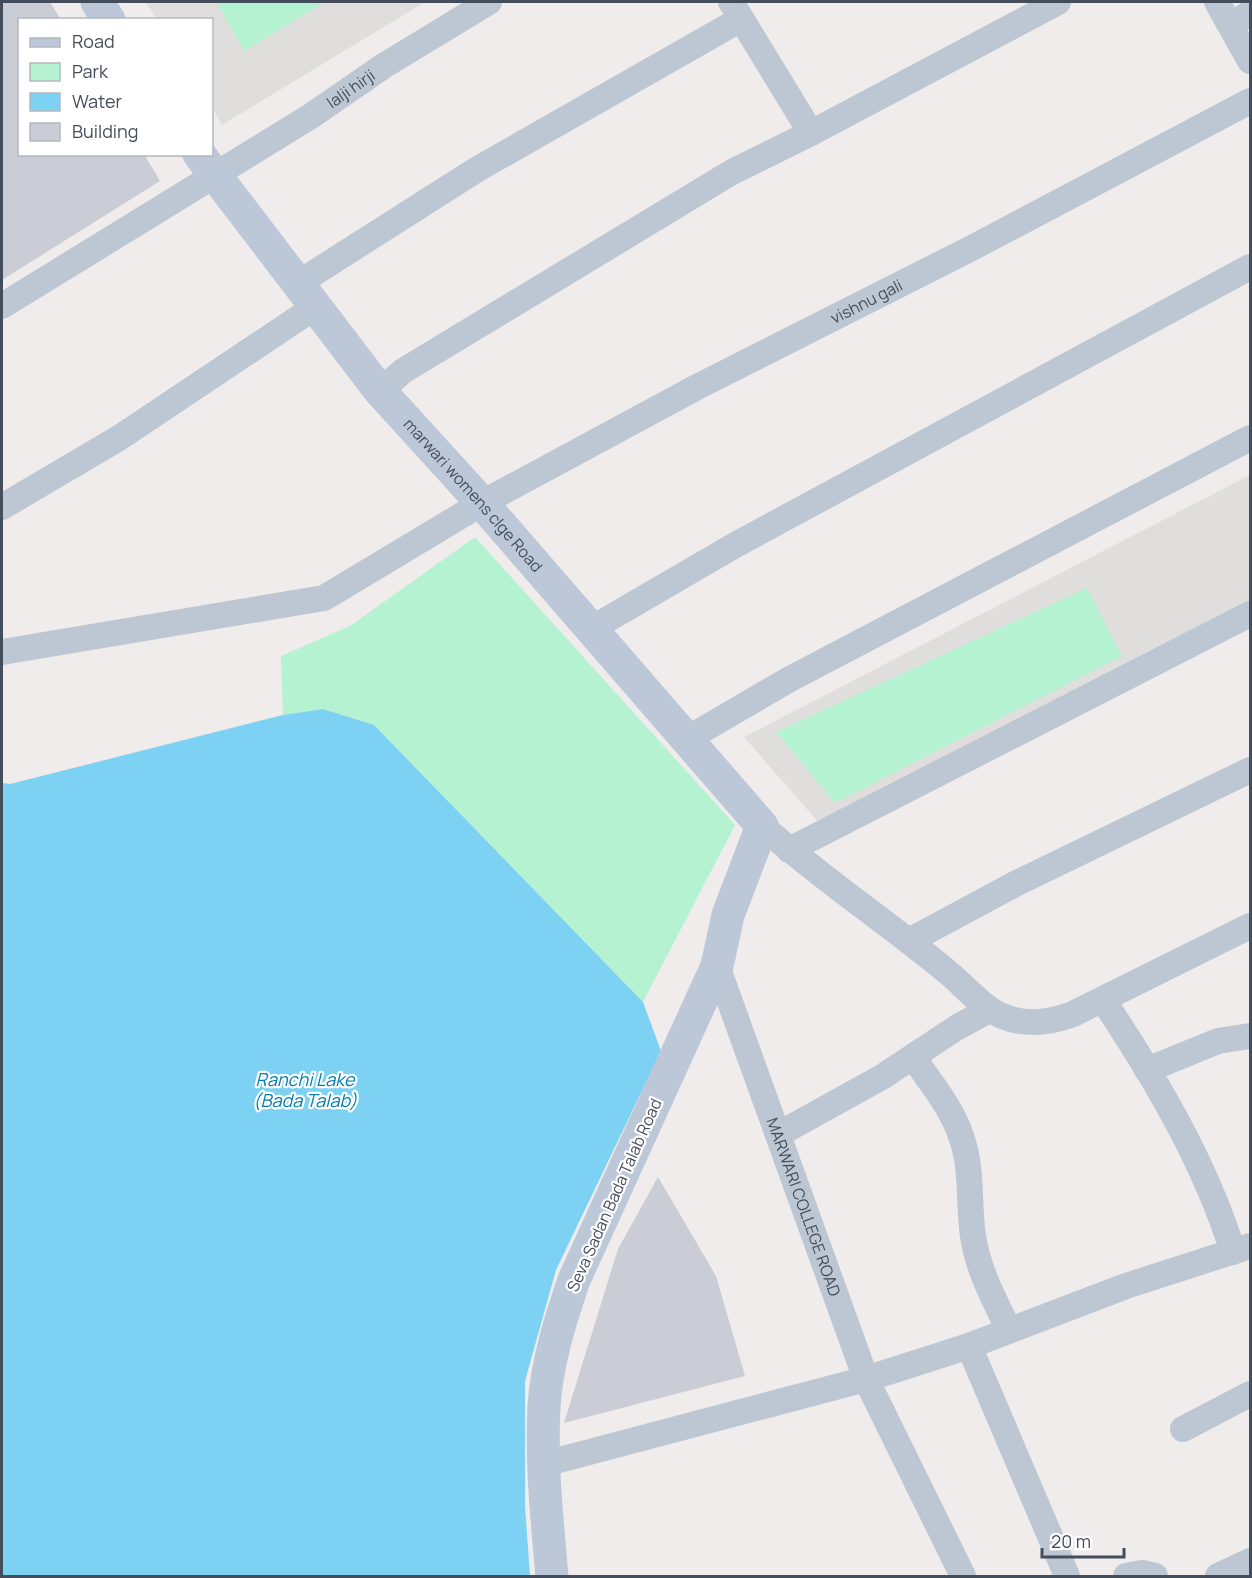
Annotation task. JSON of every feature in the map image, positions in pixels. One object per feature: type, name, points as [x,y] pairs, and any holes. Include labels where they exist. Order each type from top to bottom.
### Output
[{"type":"street","points":[[97,2],[108,18]]},
{"type":"street","name":"lalji hirji","points":[[2,306],[206,165],[489,2]]},
{"type":"street","points":[[380,391],[403,371],[732,172],[811,133],[1058,2]]},
{"type":"street","points":[[1217,2],[1241,19],[1251,61]]},
{"type":"street","points":[[2,507],[119,438],[306,295],[476,170],[736,10],[811,133]]},
{"type":"street","name":"vishnu gali","points":[[2,652],[324,598],[482,503],[697,387],[970,249],[1251,101]]},
{"type":"street","name":"marwari womens clge Road","points":[[206,165],[380,391],[482,503],[762,826]]},
{"type":"street","points":[[591,629],[737,544],[1251,267]]},
{"type":"street","points":[[687,739],[790,679],[1251,438]]},
{"type":"street","points":[[789,850],[1251,614]]},
{"type":"street","points":[[909,942],[1014,884],[1251,770]]},
{"type":"street","points":[[717,966],[728,915],[762,826],[789,850],[953,976],[989,1010],[1005,1017],[1030,1022],[1051,1022],[1103,1000],[1251,926]]},
{"type":"street","name":"MARWARI COLLEGE ROAD","points":[[717,966],[866,1379],[963,1576]]},
{"type":"street","name":"Seva Sadan Bada Talab Road","points":[[552,1576],[544,1464],[544,1405],[554,1346],[574,1280],[717,966]]},
{"type":"street","points":[[544,1464],[866,1379],[969,1346],[1126,1286],[1242,1249],[1147,1070],[1103,1000]]},
{"type":"street","points":[[779,1134],[914,1058],[956,1028],[989,1010]]},
{"type":"street","points":[[1147,1070],[1218,1041],[1251,1036]]},
{"type":"street","points":[[914,1058],[951,1114],[961,1135],[968,1159],[973,1237],[979,1263],[1009,1330]]},
{"type":"street","points":[[969,1346],[1066,1576]]},
{"type":"street","points":[[1183,1429],[1251,1395]]},
{"type":"street","points":[[1218,1576],[1251,1561]]},
{"type":"street","points":[[1126,1576],[1142,1573],[1155,1576]]},
{"type":"shaded area","points":[[145,2],[425,2],[222,125],[213,109],[213,18],[156,18]]},
{"type":"shaded area","points":[[1250,475],[1250,614],[826,831],[744,737]]},
{"type":"green space","points":[[216,2],[325,2],[244,51]]},
{"type":"green space","points":[[475,537],[735,825],[643,1002],[374,725],[323,709],[283,715],[281,656],[350,626]]},
{"type":"green space","points":[[1087,588],[1122,656],[835,803],[776,732]]},
{"type":"water","name":"Ranchi Lake (Bada Talab)","points":[[323,709],[374,725],[643,1002],[661,1051],[556,1270],[525,1381],[525,1506],[530,1576],[2,1576],[2,783],[10,784],[283,715]]},
{"type":"building","points":[[2,2],[50,2],[60,18],[18,18],[18,156],[145,156],[160,181],[2,280]]},
{"type":"building","points":[[658,1177],[716,1276],[745,1376],[564,1423],[618,1249]]}]
